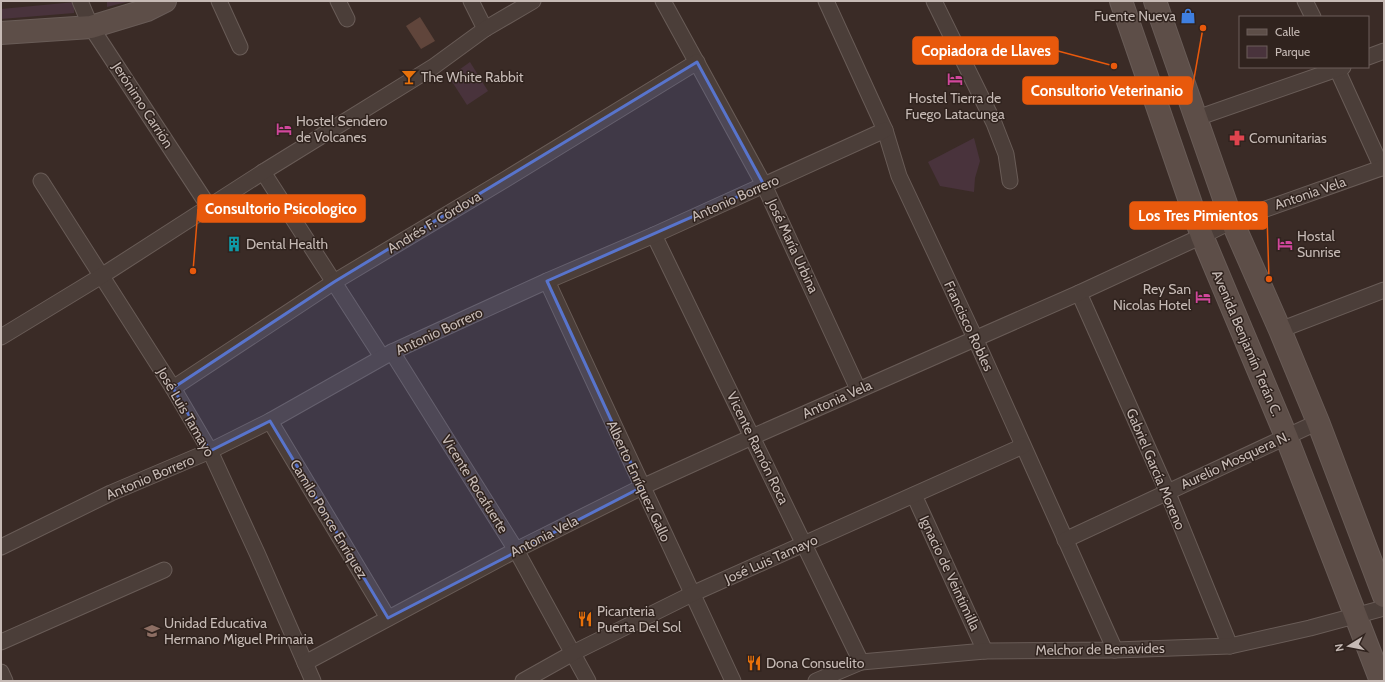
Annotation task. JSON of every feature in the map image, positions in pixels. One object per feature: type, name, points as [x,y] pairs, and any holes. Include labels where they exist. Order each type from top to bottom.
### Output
[{"type":"main road","points":[[1,33],[91,27],[148,10],[165,1]]},
{"type":"main road","name":"Avenida Benjamín Terán C.","points":[[1121,1],[1202,236],[1286,436],[1382,681]]},
{"type":"main road","points":[[1155,1],[1232,221],[1280,330],[1318,422],[1384,596]]},
{"type":"street","name":"Jerónimo Carrión","points":[[80,1],[91,27],[209,207]]},
{"type":"street","points":[[219,1],[240,47]]},
{"type":"street","points":[[338,1],[347,19]]},
{"type":"street","points":[[471,1],[485,29]]},
{"type":"street","points":[[1,337],[103,276],[263,172],[433,67],[485,29],[533,1]]},
{"type":"street","name":"José María Urbina","points":[[663,1],[764,185],[858,389]]},
{"type":"street","name":"Francisco Robles","points":[[826,1],[885,130],[899,176],[975,338],[1115,650]]},
{"type":"street","points":[[934,1],[994,124],[1006,154],[1010,181]]},
{"type":"street","points":[[1305,1],[1312,16]]},
{"type":"street","points":[[1369,57],[1384,51]]},
{"type":"street","name":"Andrés F. Córdova","points":[[173,388],[334,282],[697,62]]},
{"type":"street","points":[[1197,118],[1339,68],[1383,167]]},
{"type":"street","name":"Antonio Borrero","points":[[1,547],[111,493],[210,451],[270,421],[387,355],[546,281],[654,235],[885,130]]},
{"type":"street","name":"Antonia Vela","points":[[306,663],[516,550],[642,487],[858,389],[1079,292],[1232,221],[1383,167]]},
{"type":"street","name":"Vicente Rocafuerte","points":[[263,172],[334,282],[387,355],[516,550],[588,681]]},
{"type":"street","name":"José Luis Tamayo","points":[[41,181],[103,276],[173,388],[210,451],[257,553],[313,681]]},
{"type":"street","name":"Vicente Ramón Roca","points":[[654,235],[861,662]]},
{"type":"street","name":"Alberto Enríquez Gallo","points":[[546,281],[732,681]]},
{"type":"street","points":[[1280,330],[1384,290]]},
{"type":"street","name":"Gabriel García Moreno","points":[[1079,292],[1167,491],[1230,646]]},
{"type":"street","name":"Camilo Ponce Enríquez","points":[[270,421],[388,618]]},
{"type":"street","name":"Aurelio Mosquera N.","points":[[1065,540],[1167,491],[1318,422]]},
{"type":"street","name":"José Luis Tamayo","points":[[522,681],[573,653],[692,594],[1023,446]]},
{"type":"street","name":"Ignacio de Veintimilla","points":[[914,495],[985,651]]},
{"type":"street","points":[[1,642],[164,570]]},
{"type":"street","name":"Melchor de Benavides","points":[[816,681],[861,662],[985,651],[1115,650],[1230,646],[1359,623],[1384,608]]},
{"type":"street","points":[[1,672],[5,681]]},
{"type":"highlighted area","points":[[697,62],[764,185],[547,281],[642,487],[388,618],[270,421],[210,451],[173,388],[334,282]]},
{"type":"green space","points":[[107,1],[131,1],[107,7]]},
{"type":"green space","points":[[75,2],[74,13],[1,19],[1,9]]},
{"type":"green space","points":[[470,62],[488,91],[467,105],[449,77]]},
{"type":"green space","points":[[974,138],[980,161],[975,178],[974,192],[940,186],[928,162]]},
{"type":"shaded area","points":[[420,17],[435,41],[421,49],[406,26]]},
{"type":"place","name":"Fuente Nueva","points":[[1188,16]]},
{"type":"place","name":"Consultorio Veterinanio","points":[[1203,28]]},
{"type":"place","name":"Copiadora de Llaves","points":[[1114,66]]},
{"type":"place","name":"The White Rabbit","points":[[409,77]]},
{"type":"place","name":"Hostel Tierra de Fuego Latacunga","points":[[955,79]]},
{"type":"place","name":"Hostel Sendero de Volcanes","points":[[284,129]]},
{"type":"place","name":"Comunitarias","points":[[1237,138]]},
{"type":"place","name":"Dental Health","points":[[234,244]]},
{"type":"place","name":"Hostal Sunrise","points":[[1285,244]]},
{"type":"place","name":"Consultorio Psicologico","points":[[193,271]]},
{"type":"place","name":"Los Tres Pimientos","points":[[1269,279]]},
{"type":"place","name":"Rey San Nicolas Hotel","points":[[1203,297]]},
{"type":"place","name":"Picanteria Puerta Del Sol","points":[[585,619]]},
{"type":"place","name":"Unidad Educativa Hermano Miguel Primaria","points":[[152,631]]},
{"type":"place","name":"Dona Consuelito","points":[[754,663]]}]
